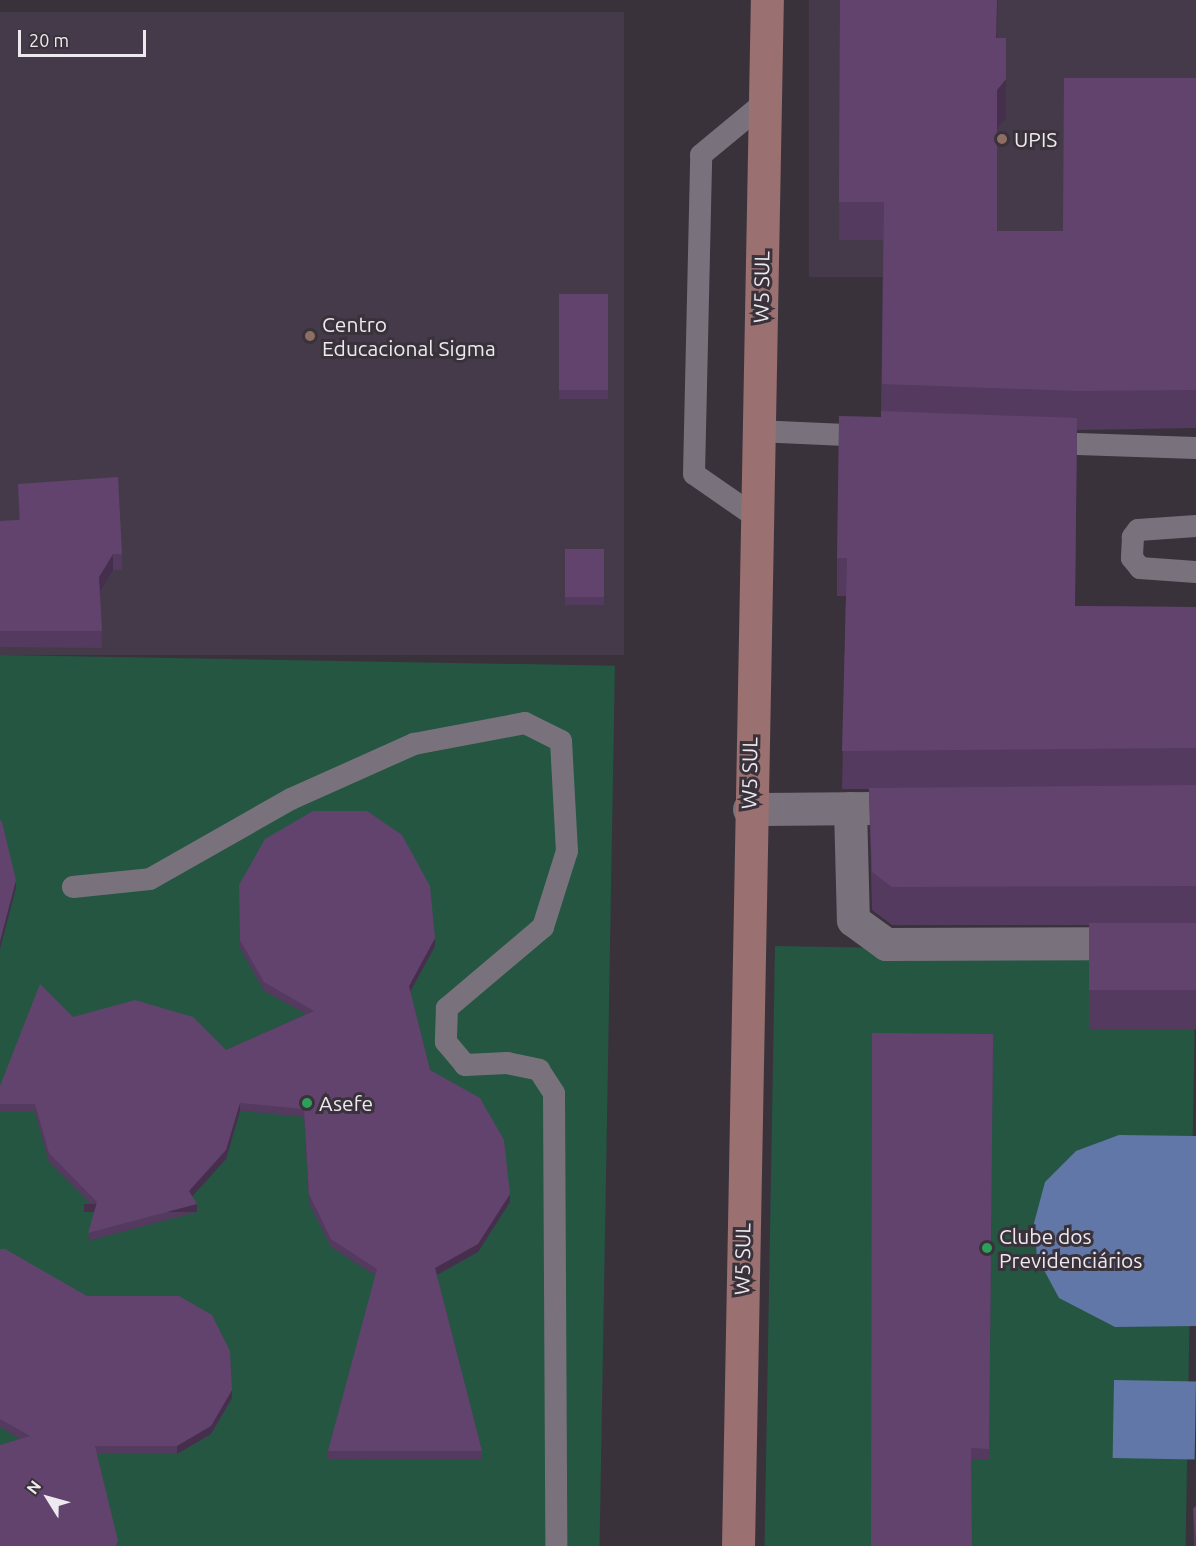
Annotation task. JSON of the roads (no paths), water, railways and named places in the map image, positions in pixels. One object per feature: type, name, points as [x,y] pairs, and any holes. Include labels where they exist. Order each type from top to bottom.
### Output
[{"type":"main road","name":"W5 SUL","points":[[738,1546],[748,809],[767,0]]},
{"type":"street","points":[[748,809],[910,807]]},
{"type":"street","points":[[850,808],[853,920],[886,944],[1196,943]]},
{"type":"lane","points":[[756,517],[694,474],[701,155],[765,102]]},
{"type":"lane","points":[[758,431],[888,436]]},
{"type":"lane","points":[[1030,442],[1196,448]]},
{"type":"lane","points":[[1196,525],[1138,530],[1132,537],[1132,558],[1140,568],[1196,572]]},
{"type":"lane","points":[[73,887],[150,879],[291,799],[414,744],[525,723],[561,741],[567,851],[543,927],[447,1008],[446,1042],[465,1065],[507,1063],[539,1070],[554,1093],[556,1546]]},
{"type":"water","points":[[1119,1135],[1196,1136],[1196,1326],[1115,1327],[1059,1298],[1037,1257],[1034,1223],[1045,1182],[1076,1151]]},
{"type":"water","points":[[1114,1380],[1196,1381],[1195,1459],[1113,1458]]},
{"type":"place","name":"UPIS","points":[[1002,139]]},
{"type":"place","name":"Centro Educacional Sigma","points":[[310,336]]},
{"type":"place","name":"Asefe","points":[[307,1103]]},
{"type":"place","name":"Clube dos Previdenciários","points":[[987,1248]]}]
